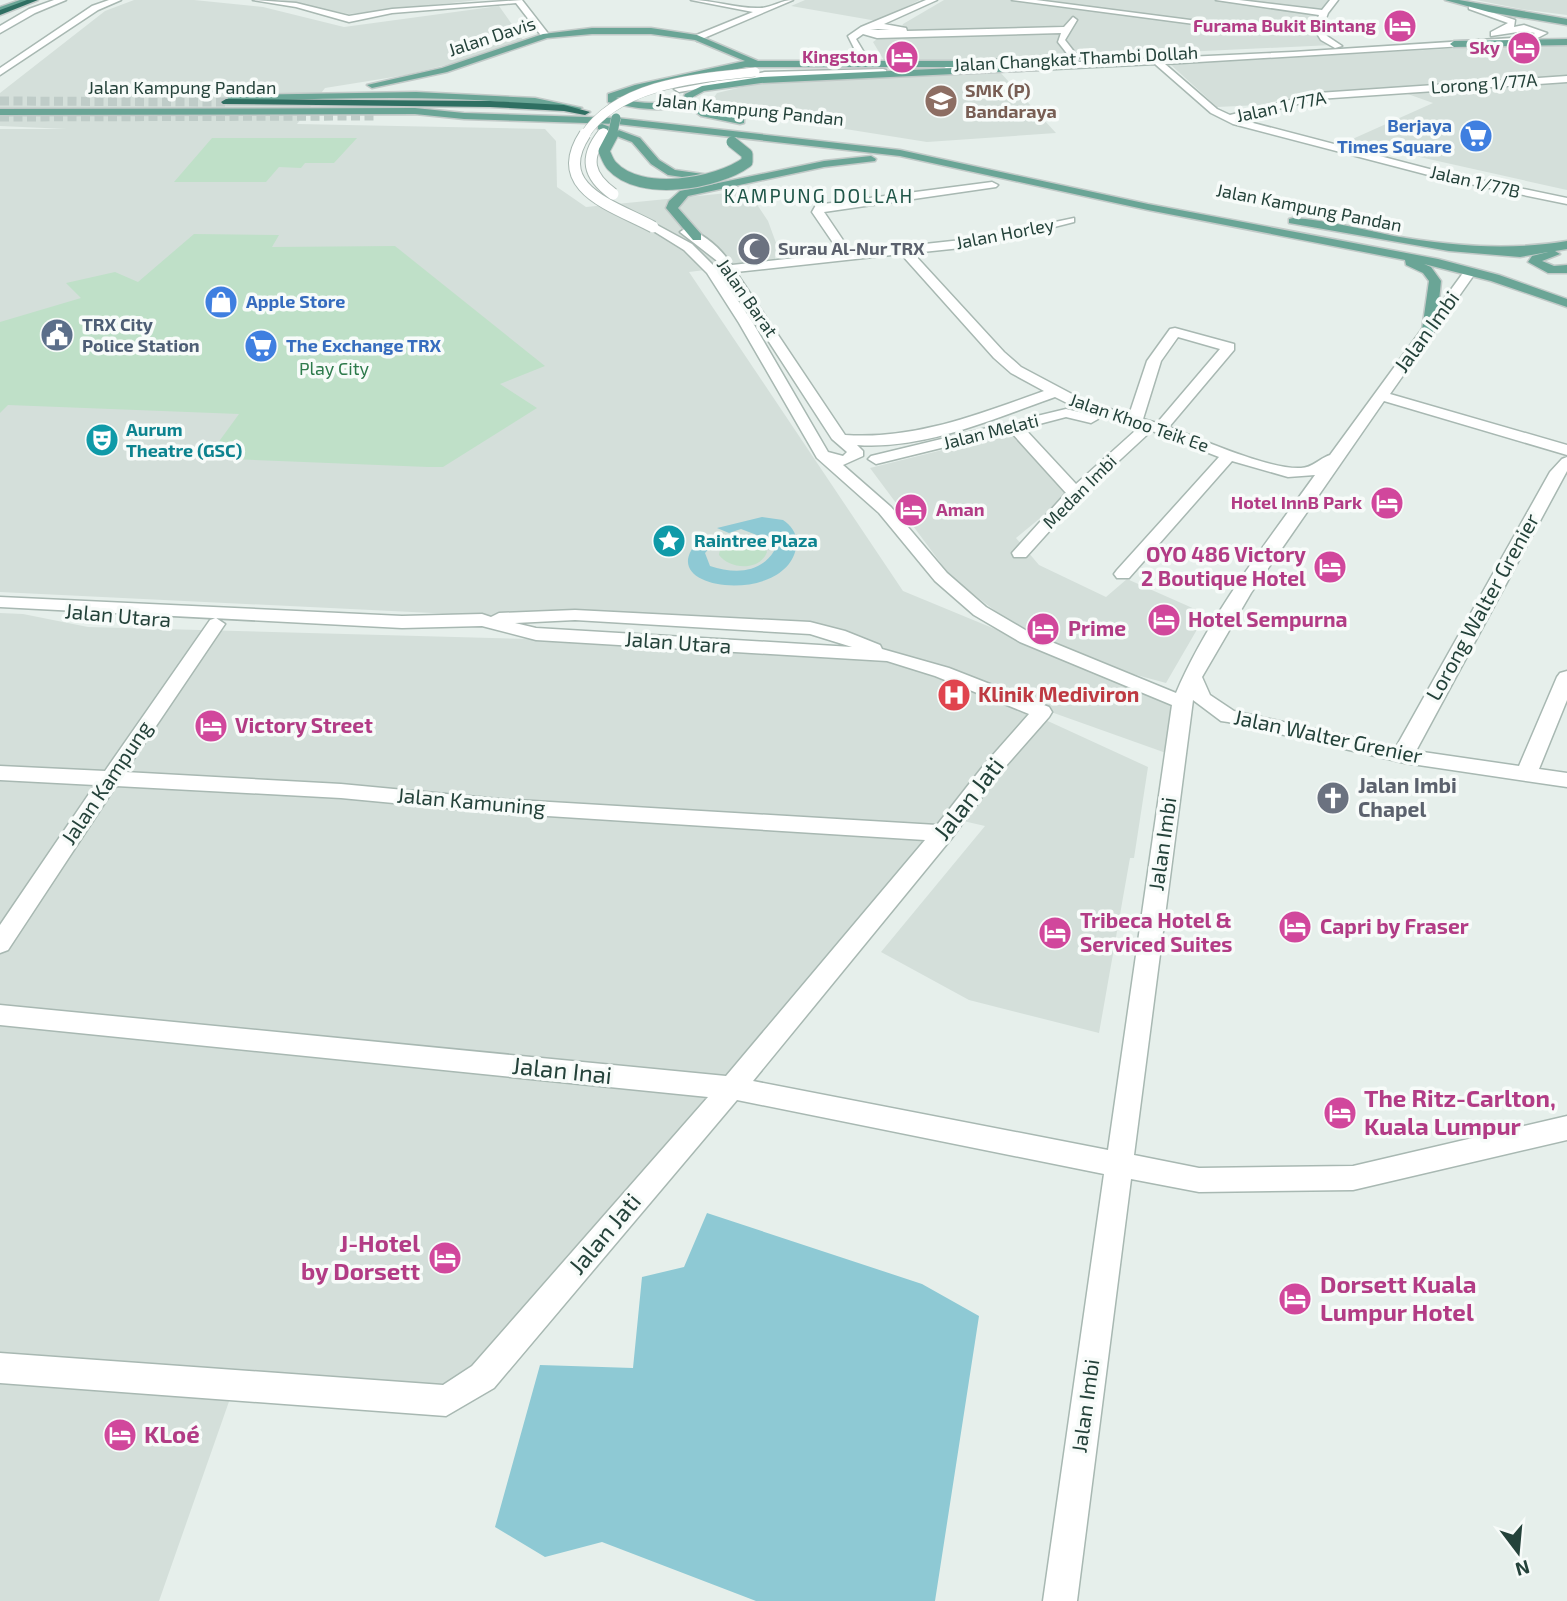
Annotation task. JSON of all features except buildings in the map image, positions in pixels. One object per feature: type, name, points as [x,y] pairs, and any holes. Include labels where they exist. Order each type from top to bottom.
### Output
[{"type":"highway","points":[[221,100],[490,104],[564,108],[585,113]]},
{"type":"highway","points":[[377,116],[464,116]]},
{"type":"main road","points":[[0,7],[15,0]]},
{"type":"main road","points":[[1450,0],[1567,22]]},
{"type":"main road","points":[[1450,0],[1472,8],[1567,22]]},
{"type":"main road","points":[[1462,0],[1567,22]]},
{"type":"main road","name":"Jalan Davis","points":[[270,97],[349,89],[424,75],[546,36],[632,30],[697,38],[743,59],[763,64]]},
{"type":"main road","points":[[1530,38],[1567,40]]},
{"type":"main road","points":[[1454,44],[1567,40]]},
{"type":"main road","points":[[698,74],[723,62],[726,59],[724,50]]},
{"type":"main road","points":[[687,101],[667,107],[653,107],[611,100],[611,96],[733,66],[969,64]]},
{"type":"main road","points":[[687,101],[688,96],[702,89],[761,80],[1038,68]]},
{"type":"main road","points":[[221,100],[416,95],[568,106],[585,113]]},
{"type":"main road","points":[[687,101],[704,114],[745,122]]},
{"type":"main road","name":"Jalan Kampung Pandan","points":[[0,106],[363,106],[585,113],[783,130],[922,147],[1105,187],[1242,212]]},
{"type":"main road","name":"Jalan Kampung Pandan","points":[[0,112],[415,111],[685,127],[900,153],[1148,207],[1341,243],[1522,286]]},
{"type":"main road","points":[[0,121],[371,120],[464,116]]},
{"type":"main road","points":[[524,117],[564,120],[698,134],[732,142],[747,155],[747,162],[733,173],[701,181],[646,182],[622,175],[607,162],[604,151],[613,134],[616,118]]},
{"type":"main road","points":[[564,120],[621,132],[636,140],[662,168],[685,177],[724,179],[786,174]]},
{"type":"main road","points":[[758,125],[783,130]]},
{"type":"main road","points":[[697,237],[672,208],[677,198],[699,189],[786,174],[824,164],[868,159],[981,169]]},
{"type":"main road","points":[[1287,220],[1304,227],[1382,246],[1378,248],[1317,238]]},
{"type":"main road","points":[[1287,220],[1450,249],[1492,253],[1534,250]]},
{"type":"main road","name":"Jalan Kampung Pandan","points":[[1287,220],[1484,263]]},
{"type":"main road","points":[[1341,243],[1413,263],[1427,270],[1435,281],[1430,331]]},
{"type":"main road","name":"Jalan Imbi","points":[[1470,272],[1494,258],[1567,245]]},
{"type":"main road","points":[[1567,251],[1536,259],[1534,262],[1552,270],[1567,271]]},
{"type":"main road","points":[[1484,263],[1567,293]]},
{"type":"main road","points":[[1484,263],[1522,286],[1567,303]]},
{"type":"main road","points":[[1522,286],[1567,271]]},
{"type":"street","points":[[0,7],[42,0]]},
{"type":"street","points":[[0,30],[32,11],[62,0]]},
{"type":"street","points":[[0,72],[95,8],[117,0]]},
{"type":"street","points":[[257,0],[296,5],[340,17],[518,0],[546,36]]},
{"type":"street","points":[[695,0],[765,11]]},
{"type":"street","points":[[697,38],[789,0]]},
{"type":"street","points":[[880,63],[870,46],[890,32],[899,19],[933,0]]},
{"type":"street","points":[[866,64],[851,38],[867,28],[899,19],[941,0]]},
{"type":"street","points":[[1016,0],[1217,28],[1222,12],[1233,1]]},
{"type":"street","points":[[1220,0],[1324,13]]},
{"type":"street","points":[[1334,0],[1324,13],[1319,32],[1338,46]]},
{"type":"street","points":[[0,21],[31,1]]},
{"type":"street","points":[[1472,8],[1512,22],[1513,25],[1494,34]]},
{"type":"street","points":[[1075,58],[1061,40],[1065,30],[1086,9]]},
{"type":"street","points":[[867,28],[868,34],[1065,30]]},
{"type":"street","name":"Jalan Changkat Thambi Dollah","points":[[600,117],[629,100],[672,85],[755,74],[1338,46],[1494,34],[1524,28],[1543,33],[1530,38],[1454,44],[1038,68],[755,74],[657,96],[616,118]]},
{"type":"street","points":[[0,30],[23,31]]},
{"type":"street","points":[[46,32],[58,32]]},
{"type":"street","points":[[1229,44],[1238,51]]},
{"type":"street","points":[[12,54],[25,54]]},
{"type":"street","name":"Jalan 1/77B","points":[[1157,61],[1214,111],[1257,129],[1436,174],[1567,201]]},
{"type":"street","name":"Lorong 1/77A","points":[[1400,89],[1567,79]]},
{"type":"street","name":"Jalan 1/77A","points":[[1233,120],[1291,102],[1400,89]]},
{"type":"street","name":"Jalan 1/77A","points":[[1233,120],[1335,96]]},
{"type":"street","points":[[1257,116],[1252,123],[1257,129]]},
{"type":"street","name":"Jalan Barat","points":[[600,117],[580,140],[575,151],[572,164],[575,176],[598,197],[688,247],[712,271],[746,323],[822,455],[885,510],[941,576],[980,611],[1051,651],[1182,702]]},
{"type":"street","name":"Jalan Barat","points":[[616,118],[589,152],[589,165],[596,181],[610,192],[697,237],[721,258],[840,439],[850,446],[855,456],[844,461],[822,455]]},
{"type":"street","points":[[848,256],[818,212],[820,207],[992,185]]},
{"type":"street","name":"Jalan Horley","points":[[729,269],[981,242],[1070,220]]},
{"type":"street","name":"Jalan Khoo Teik Ee","points":[[904,250],[999,355],[1016,369],[1080,404],[1138,427],[1160,429],[1229,455],[1288,472],[1312,471],[1339,452]]},
{"type":"street","name":"Jalan Imbi","points":[[1060,1601],[1182,702],[1192,676],[1231,610],[1339,452],[1430,331],[1470,272]]},
{"type":"street","name":"Medan Imbi","points":[[1020,553],[1138,427],[1158,352],[1165,340],[1175,332],[1230,347],[1160,429]]},
{"type":"street","name":"Jalan Melati","points":[[876,459],[911,443],[1055,392]]},
{"type":"street","points":[[1381,396],[1567,450]]},
{"type":"street","name":"Jalan Melati","points":[[840,439],[864,443],[911,443],[1015,427],[1066,413],[1138,427],[1229,455]]},
{"type":"street","points":[[1015,427],[1075,494]]},
{"type":"street","points":[[864,443],[892,447],[911,443]]},
{"type":"street","points":[[863,493],[865,470],[892,447]]},
{"type":"street","points":[[1123,574],[1229,455]]},
{"type":"street","name":"Lorong Walter Grenier","points":[[1405,756],[1412,734],[1558,471],[1567,461]]},
{"type":"street","name":"Jalan Utara","points":[[8,602],[401,622],[482,620],[536,634],[888,655],[942,672],[1041,712]]},
{"type":"street","name":"Jalan Utara","points":[[8,602],[89,617],[216,624],[244,625],[305,617]]},
{"type":"street","name":"Jalan Kampung","points":[[0,944],[216,624]]},
{"type":"street","name":"Jalan Walter Grenier","points":[[1192,676],[1202,699],[1228,716],[1405,756],[1567,780]]},
{"type":"street","points":[[1526,774],[1567,677]]},
{"type":"street","name":"Jalan Jati","points":[[0,1368],[446,1401],[483,1377],[807,1000],[991,770],[1041,712]]},
{"type":"street","name":"Jalan Kamuning","points":[[0,773],[341,791],[499,806],[943,833]]},
{"type":"street","name":"Jalan Inai","points":[[0,1016],[730,1088],[1199,1180],[1353,1178],[1567,1128]]},
{"type":"shaded area","points":[[134,0],[194,0],[263,7],[344,27],[499,6],[523,40],[454,63],[406,75],[325,88],[297,124],[545,129],[556,141],[557,187],[586,207],[748,191],[768,221],[776,243],[775,261],[689,272],[903,591],[1174,703],[1166,753],[801,623],[473,615],[0,592],[0,129],[67,129],[0,126],[0,93],[105,11]]},
{"type":"shaded area","points":[[279,0],[479,0],[349,14]]},
{"type":"shaded area","points":[[805,0],[920,0],[877,21],[791,6]]},
{"type":"shaded area","points":[[944,0],[1331,0],[1313,28],[1320,38],[1332,45],[955,63],[885,62],[873,42],[899,35],[903,24]]},
{"type":"shaded area","points":[[1476,0],[1567,0],[1567,15],[1521,9]]},
{"type":"shaded area","points":[[1537,44],[1567,45],[1567,190],[1348,141],[1433,103],[1388,87],[1300,96],[1259,105],[1217,107],[1170,64]]},
{"type":"shaded area","points":[[999,71],[1056,133],[927,142],[719,109],[710,103],[717,93],[759,83]]},
{"type":"shaded area","points":[[1019,431],[1067,496],[1016,538],[1039,565],[1106,597],[1127,579],[1206,614],[1166,683],[1085,661],[1016,627],[951,577],[870,468]]},
{"type":"shaded area","points":[[0,613],[23,614],[88,627],[531,639],[887,659],[1050,722],[1148,767],[1134,858],[1130,858],[1099,1033],[969,1000],[881,952],[985,826],[946,817],[475,1367],[446,1387],[239,1373],[159,1601],[0,1601]]},
{"type":"green space","points":[[212,138],[357,138],[334,163],[305,163],[301,168],[279,167],[266,182],[174,182]]},
{"type":"green space","name":"The Exchange TRX","points":[[194,234],[279,235],[272,247],[395,246],[545,366],[500,384],[537,408],[443,467],[207,458],[239,414],[8,405],[0,413],[0,322],[81,298],[66,283],[115,272],[138,282]]},
{"type":"green space","points":[[748,539],[765,548],[767,552],[758,563],[737,566],[719,555],[725,544]]},
{"type":"water","points":[[762,517],[783,520],[794,532],[796,548],[786,567],[768,579],[746,585],[722,585],[703,580],[690,570],[689,555],[703,537],[715,542],[705,553],[710,566],[746,570],[768,559],[774,551],[770,540],[741,529],[729,533],[717,528]]},
{"type":"water","points":[[707,1213],[922,1284],[979,1316],[935,1601],[756,1601],[602,1542],[545,1557],[495,1527],[540,1365],[633,1368],[642,1277],[684,1267]]},
{"type":"tunnel","points":[[0,101],[226,102]]},
{"type":"tunnel","points":[[0,117],[377,116]]},
{"type":"place","name":"Furama Bukit Bintang","points":[[1400,26]]},
{"type":"place","name":"Sky","points":[[1524,48]]},
{"type":"place","name":"Kingston","points":[[902,57]]},
{"type":"place","name":"SMK (P) Bandaraya","points":[[941,101]]},
{"type":"place","name":"Berjaya Times Square","points":[[1476,136]]},
{"type":"place","name":"Surau Al-Nur TRX","points":[[754,249]]},
{"type":"place","name":"Apple Store","points":[[221,302]]},
{"type":"place","name":"TRX City Police Station","points":[[57,335]]},
{"type":"place","name":"The Exchange TRX","points":[[261,346]]},
{"type":"place","name":"Aurum Theatre (GSC)","points":[[102,440]]},
{"type":"place","name":"Hotel InnB Park","points":[[1387,503]]},
{"type":"place","name":"Aman","points":[[911,510]]},
{"type":"place","name":"Raintree Plaza","points":[[669,541]]},
{"type":"place","name":"OYO 486 Victory 2 Boutique Hotel","points":[[1330,567]]},
{"type":"place","name":"Hotel Sempurna","points":[[1164,620]]},
{"type":"place","name":"Prime","points":[[1043,629]]},
{"type":"place","name":"Klinik Mediviron","points":[[954,695]]},
{"type":"place","name":"Victory Street","points":[[211,726]]},
{"type":"place","name":"Jalan Imbi Chapel","points":[[1333,798]]},
{"type":"place","name":"Capri by Fraser","points":[[1295,927]]},
{"type":"place","name":"Tribeca Hotel & Serviced Suites","points":[[1055,933]]},
{"type":"place","name":"The Ritz-Carlton, Kuala Lumpur","points":[[1340,1113]]},
{"type":"place","name":"J-Hotel by Dorsett","points":[[445,1258]]},
{"type":"place","name":"Dorsett Kuala Lumpur Hotel","points":[[1295,1299]]},
{"type":"place","name":"KLoé","points":[[120,1435]]},
{"type":"district","name":"KAMPUNG DOLLAH","points":[[819,196]]},
{"type":"park label","name":"Play City","points":[[334,369]]}]
